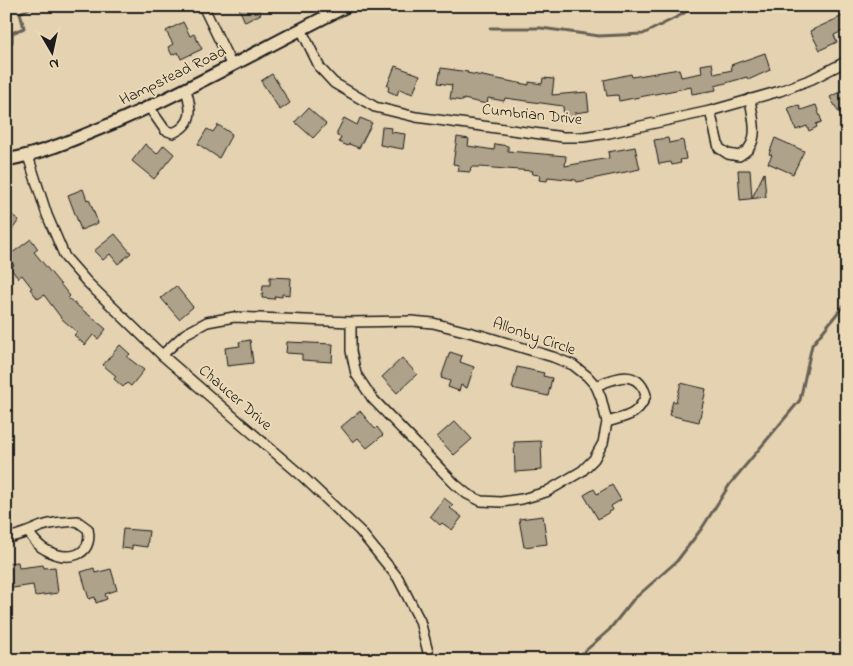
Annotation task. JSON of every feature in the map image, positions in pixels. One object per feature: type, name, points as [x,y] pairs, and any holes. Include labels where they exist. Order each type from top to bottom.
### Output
[{"type":"street","points":[[203,6],[232,66]]},
{"type":"street","name":"Hampstead Road","points":[[6,160],[28,156],[82,136],[149,107],[186,90],[347,6]]},
{"type":"street","name":"Cumbrian Drive","points":[[300,29],[320,68],[334,82],[376,107],[416,117],[563,137],[583,137],[609,133],[710,111],[812,79],[847,61]]},
{"type":"street","points":[[149,107],[165,130],[172,133],[180,130],[187,123],[191,112],[186,90]]},
{"type":"street","points":[[710,111],[719,148],[728,154],[739,156],[748,149],[754,136],[750,99]]},
{"type":"street","name":"Chaucer Drive","points":[[28,156],[47,215],[65,257],[87,282],[162,355],[302,476],[360,532],[398,578],[420,621],[430,660]]},
{"type":"street","name":"Allonby Circle","points":[[162,355],[185,334],[207,322],[234,317],[433,323],[484,336],[573,365],[596,386],[608,422]]},
{"type":"street","points":[[351,322],[352,351],[356,374],[372,398],[455,484],[467,494],[481,501],[522,500],[546,492],[582,471],[594,459],[603,443],[608,422],[638,411],[646,395],[643,386],[637,379],[611,378],[596,386]]},
{"type":"street","points":[[6,538],[29,533],[38,527],[58,522],[78,520],[88,529],[89,536],[88,544],[83,552],[72,556],[58,556],[41,547],[29,533]]},
{"type":"building","points":[[238,6],[257,6],[261,14],[245,22]]},
{"type":"building","points":[[847,14],[847,29],[834,35],[837,42],[820,50],[810,31]]},
{"type":"building","points":[[183,22],[190,36],[194,34],[202,49],[181,59],[178,52],[172,55],[168,47],[173,44],[166,31]]},
{"type":"building","points":[[765,53],[770,70],[748,80],[747,77],[715,86],[716,90],[692,94],[691,87],[619,101],[618,95],[607,96],[604,80],[631,74],[632,77],[679,69],[681,77],[702,73],[701,65],[712,63],[714,74],[732,70],[731,65]]},
{"type":"building","points":[[395,66],[420,75],[413,94],[399,89],[397,95],[388,91],[389,86],[387,86]]},
{"type":"building","points":[[441,68],[529,85],[529,82],[542,84],[543,78],[554,79],[552,95],[587,92],[589,111],[575,113],[576,118],[564,119],[563,106],[505,98],[504,101],[488,98],[487,104],[463,99],[463,101],[450,99],[452,85],[438,83]]},
{"type":"building","points":[[272,74],[290,103],[280,110],[261,81]]},
{"type":"building","points":[[847,88],[847,109],[839,113],[830,97]]},
{"type":"building","points":[[799,105],[801,110],[816,105],[822,122],[816,124],[817,127],[809,131],[807,126],[796,130],[788,108]]},
{"type":"building","points":[[308,108],[326,124],[313,138],[295,122]]},
{"type":"building","points":[[344,118],[357,125],[360,118],[372,123],[359,148],[339,142],[341,137],[337,136],[337,132]]},
{"type":"building","points":[[218,125],[232,134],[219,158],[198,144],[207,129],[213,132]]},
{"type":"building","points":[[382,127],[392,128],[391,132],[405,134],[403,149],[380,145]]},
{"type":"building","points":[[457,137],[469,139],[468,146],[494,150],[495,144],[508,146],[508,151],[566,156],[565,166],[609,158],[608,152],[635,147],[640,169],[577,182],[576,180],[548,177],[547,181],[539,180],[540,175],[532,174],[533,171],[471,167],[470,172],[458,171],[459,165],[453,164]]},
{"type":"building","points":[[668,138],[669,143],[683,140],[686,159],[680,160],[681,163],[672,165],[671,162],[659,164],[654,140]]},
{"type":"building","points":[[775,138],[804,151],[793,174],[768,163],[772,155],[769,154]]},
{"type":"building","points":[[145,144],[157,154],[164,145],[174,154],[154,179],[132,161]]},
{"type":"building","points":[[738,170],[750,170],[752,198],[764,173],[766,197],[740,200]]},
{"type":"building","points":[[83,189],[98,223],[81,230],[68,195]]},
{"type":"building","points":[[6,211],[19,220],[6,238]]},
{"type":"building","points":[[115,234],[131,253],[118,264],[110,254],[103,260],[94,251]]},
{"type":"building","points":[[31,239],[38,249],[34,252],[70,296],[68,298],[106,329],[98,339],[93,335],[85,345],[74,335],[77,332],[62,319],[44,295],[38,299],[22,275],[18,278],[10,268],[14,265],[7,257]]},
{"type":"building","points":[[270,277],[291,278],[290,295],[282,294],[282,297],[275,296],[274,299],[262,298],[263,285],[270,285]]},
{"type":"building","points":[[176,286],[193,307],[179,319],[161,298]]},
{"type":"building","points":[[250,340],[253,363],[227,366],[225,348],[240,346],[239,342]]},
{"type":"building","points":[[287,342],[333,344],[332,362],[302,360],[302,354],[286,353]]},
{"type":"building","points":[[120,345],[130,354],[127,357],[144,370],[131,386],[127,383],[123,387],[114,379],[116,376],[103,365]]},
{"type":"building","points":[[450,352],[462,356],[460,362],[474,367],[467,388],[461,385],[459,391],[448,387],[450,381],[441,378]]},
{"type":"building","points":[[402,358],[417,374],[397,393],[382,377]]},
{"type":"building","points":[[517,367],[544,373],[543,376],[552,378],[548,396],[512,388]]},
{"type":"building","points":[[681,383],[706,389],[699,422],[669,415],[673,401],[676,402]]},
{"type":"building","points":[[360,411],[375,429],[377,427],[383,435],[367,448],[358,438],[353,442],[341,427]]},
{"type":"building","points":[[455,421],[472,439],[454,455],[437,437]]},
{"type":"building","points":[[541,441],[542,470],[515,472],[514,442]]},
{"type":"building","points":[[612,485],[621,500],[611,506],[613,510],[598,519],[584,495],[594,489],[597,494]]},
{"type":"building","points":[[444,498],[453,505],[450,508],[462,517],[452,530],[442,523],[440,525],[430,516]]},
{"type":"building","points":[[543,516],[547,544],[524,547],[519,519]]},
{"type":"building","points":[[123,529],[149,531],[147,547],[132,545],[132,549],[121,548]]},
{"type":"building","points":[[18,562],[19,568],[43,565],[44,568],[55,567],[58,593],[35,596],[33,585],[6,589],[6,563]]},
{"type":"building","points":[[94,568],[95,573],[111,569],[117,590],[105,594],[107,599],[96,603],[95,597],[89,599],[81,572]]},
{"type":"waterway","points":[[6,47],[12,42],[12,33],[24,28],[20,13],[34,6]]},
{"type":"waterway","points":[[490,28],[541,28],[599,36],[643,34],[681,15],[694,6]]},
{"type":"waterway","points":[[575,660],[609,630],[633,600],[677,561],[702,528],[730,484],[800,400],[812,345],[847,301]]}]
